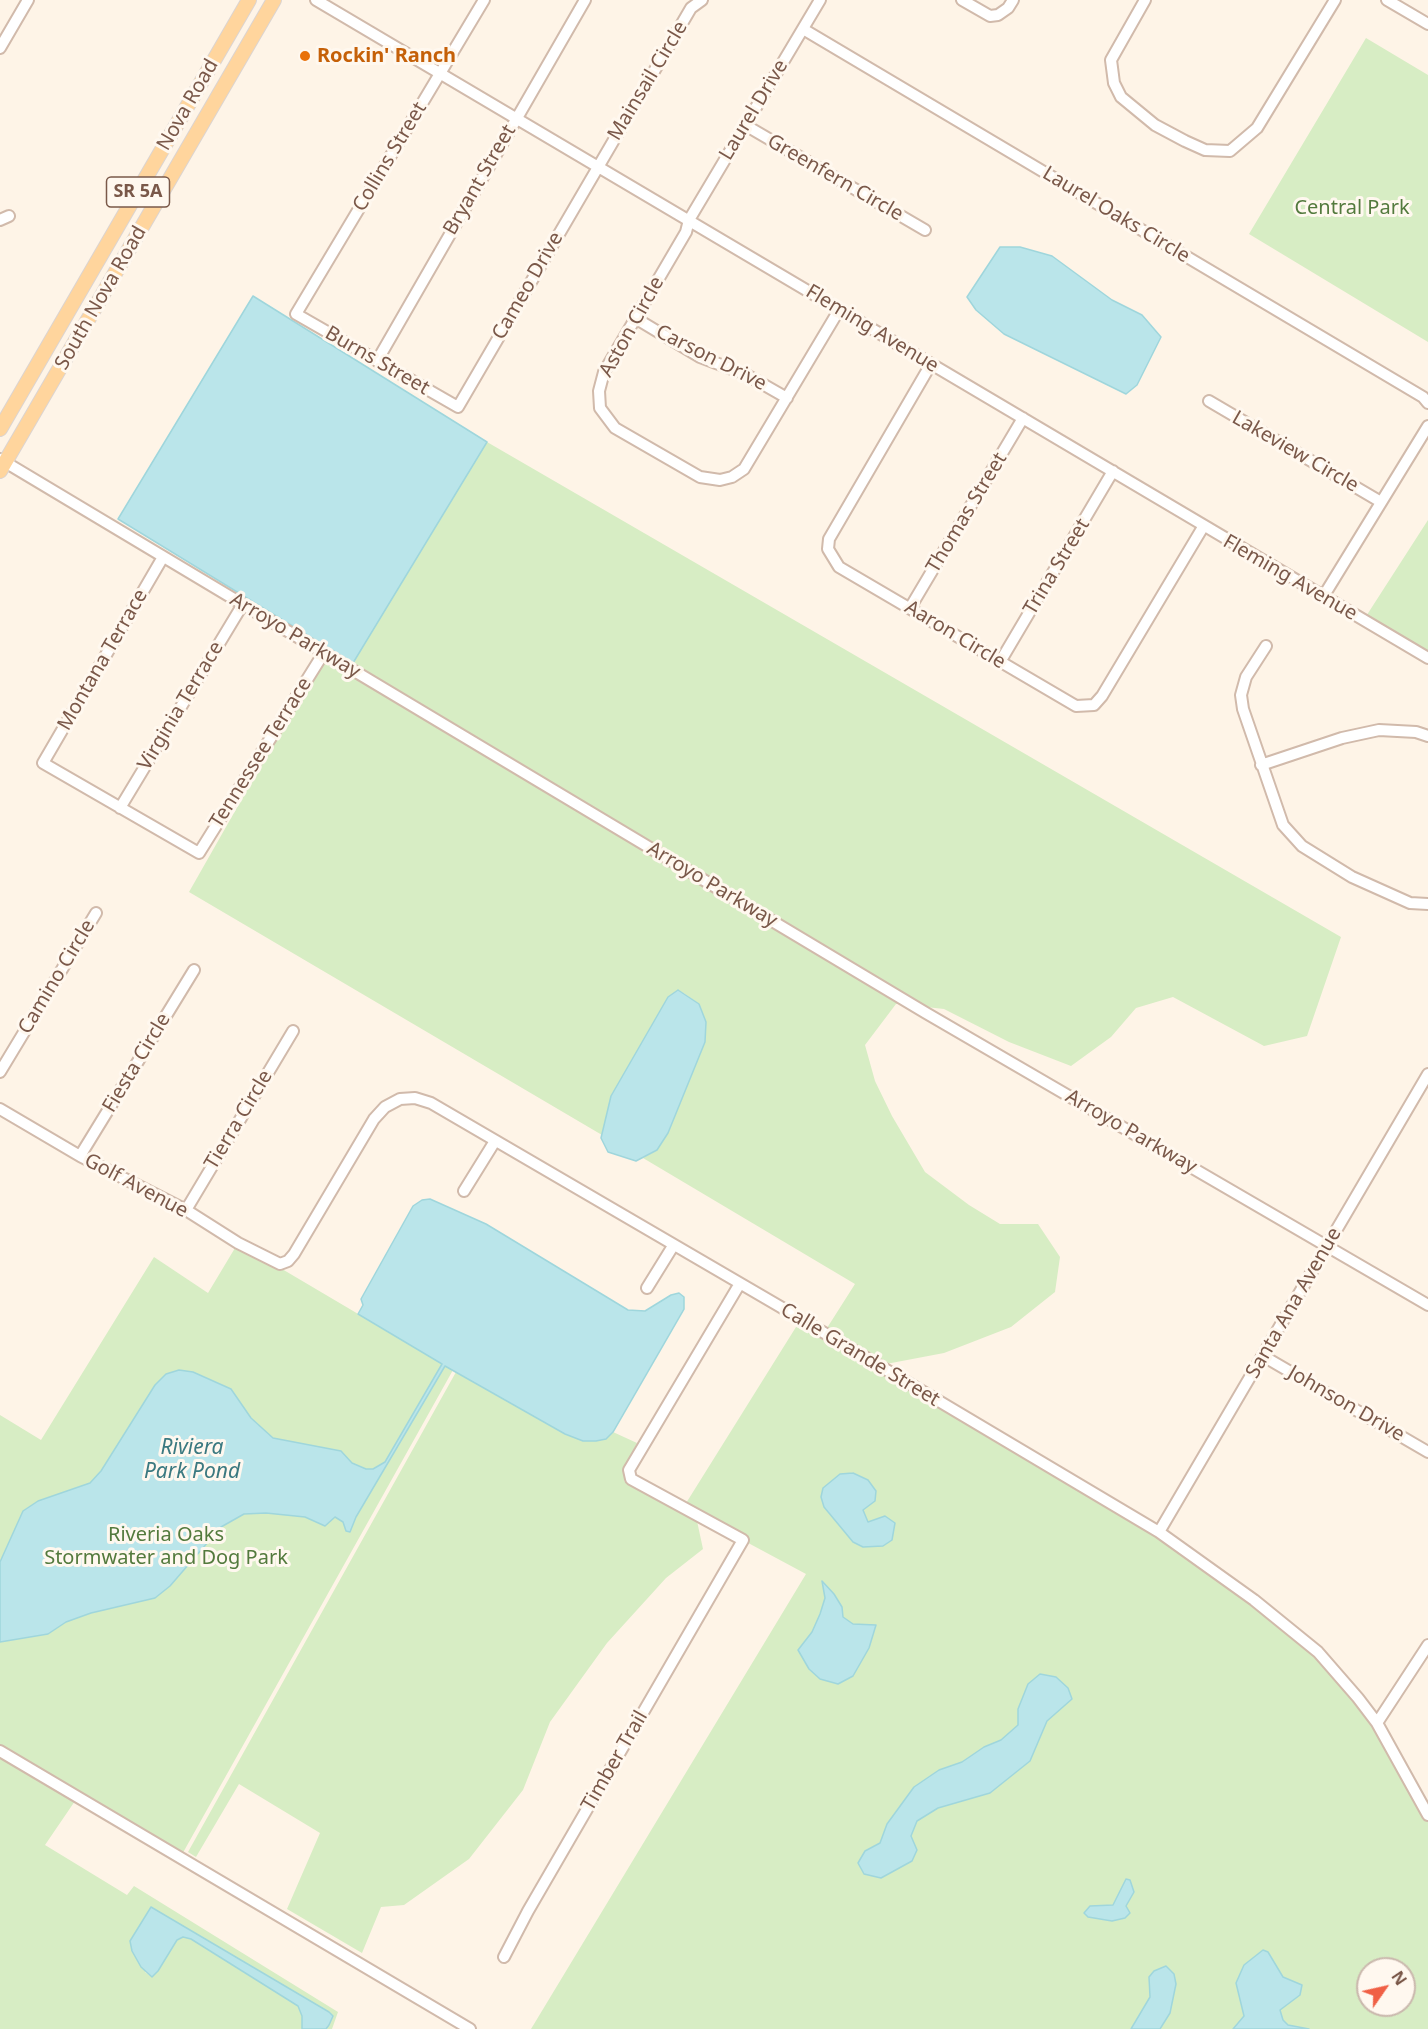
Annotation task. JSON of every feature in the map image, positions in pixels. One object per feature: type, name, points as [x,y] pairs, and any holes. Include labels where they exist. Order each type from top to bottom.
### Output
[{"type":"main road","name":"Nova Road","points":[[0,429],[249,0]]},
{"type":"main road","name":"South Nova Road","points":[[2,464],[274,0]]},
{"type":"main road","points":[[141,186],[147,200],[146,220]]},
{"type":"main road","points":[[93,269],[97,283],[97,304]]},
{"type":"street","points":[[0,48],[28,0]]},
{"type":"street","name":"Fleming Avenue","points":[[316,0],[1113,471],[1203,527],[1428,658]]},
{"type":"street","name":"Collins Street","points":[[296,314],[484,0]]},
{"type":"street","name":"Bryant Street","points":[[377,361],[585,0]]},
{"type":"street","name":"Mainsail Circle","points":[[598,166],[691,9],[702,0]]},
{"type":"street","name":"Laurel Drive","points":[[689,220],[820,0]]},
{"type":"street","points":[[962,0],[990,16],[998,15],[1008,8],[1013,0]]},
{"type":"street","points":[[1145,0],[1111,60],[1114,83],[1121,97],[1155,124],[1185,141],[1205,150],[1230,151],[1257,128],[1335,0]]},
{"type":"street","points":[[1387,0],[1428,24]]},
{"type":"street","name":"Laurel Oaks Circle","points":[[802,29],[1423,397],[1428,403]]},
{"type":"street","name":"Greenfern Circle","points":[[745,125],[926,230]]},
{"type":"street","name":"Cameo Drive","points":[[458,407],[598,166]]},
{"type":"street","name":"Aston Circle","points":[[689,220],[686,232],[604,372],[599,391],[600,408],[615,428],[699,477],[720,480],[732,477],[744,469],[839,310]]},
{"type":"street","name":"Burns Street","points":[[296,314],[458,407]]},
{"type":"street","name":"Carson Drive","points":[[634,318],[700,357],[745,375],[787,398]]},
{"type":"street","name":"Aaron Circle","points":[[931,364],[829,539],[828,549],[839,567],[1076,706],[1094,705],[1102,696],[1203,527]]},
{"type":"street","name":"Lakeview Circle","points":[[1209,401],[1381,502]]},
{"type":"street","name":"Thomas Street","points":[[910,608],[1023,418]]},
{"type":"street","points":[[1323,597],[1428,426]]},
{"type":"street","name":"Arroyo Parkway","points":[[2,464],[243,604],[926,1013],[1428,1305]]},
{"type":"street","name":"Trina Street","points":[[1000,662],[1113,471]]},
{"type":"street","name":"Montana Terrace","points":[[120,808],[43,763],[163,557]]},
{"type":"street","name":"Virginia Terrace","points":[[120,808],[243,604]]},
{"type":"street","points":[[1266,646],[1246,677],[1241,695],[1243,710],[1283,825],[1302,846],[1383,892],[1410,903],[1428,904]]},
{"type":"street","name":"Tennessee Terrace","points":[[120,808],[200,853],[323,654]]},
{"type":"street","points":[[1261,765],[1342,738],[1379,729],[1416,732],[1428,736]]},
{"type":"street","name":"Camino Circle","points":[[0,1072],[96,913]]},
{"type":"street","name":"Fiesta Circle","points":[[80,1156],[194,970]]},
{"type":"street","name":"Tierra Circle","points":[[186,1210],[293,1031]]},
{"type":"street","name":"Santa Ana Avenue","points":[[1160,1532],[1428,1074]]},
{"type":"street","name":"Calle Grande Street","points":[[273,1262],[288,1261],[294,1254],[374,1119],[385,1107],[400,1099],[415,1098],[431,1103],[1160,1532],[1254,1600],[1318,1652],[1377,1723],[1428,1815]]},
{"type":"street","name":"Golf Avenue","points":[[0,1109],[80,1156],[186,1210],[273,1262]]},
{"type":"street","points":[[464,1191],[495,1141]]},
{"type":"street","points":[[647,1288],[673,1246]]},
{"type":"street","name":"Timber Trail","points":[[504,1957],[528,1911],[743,1540],[631,1479],[629,1470],[632,1460],[739,1284]]},
{"type":"street","name":"Johnson Drive","points":[[1263,1356],[1428,1452]]},
{"type":"street","points":[[1377,1723],[1428,1646]]},
{"type":"street","points":[[0,1751],[470,2029]]},
{"type":"green space","name":"Central Park","points":[[1366,38],[1428,75],[1428,342],[1249,234]]},
{"type":"green space","points":[[487,442],[1341,937],[1307,1036],[1264,1046],[1173,997],[1136,1008],[1111,1037],[1071,1066],[1009,1042],[944,1009],[926,1007],[327,650],[353,662]]},
{"type":"green space","points":[[1428,520],[1428,659],[1363,621]]},
{"type":"green space","points":[[324,660],[901,1004],[896,1004],[865,1045],[875,1081],[892,1116],[925,1172],[969,1205],[1000,1224],[1038,1224],[1060,1257],[1055,1292],[1011,1327],[944,1353],[886,1364],[827,1328],[855,1284],[643,1158],[657,1150],[706,1022],[699,1004],[685,994],[678,990],[668,997],[611,1096],[602,1135],[189,892],[280,732]]},
{"type":"green space","name":"Riveria Oaks Stormwater and Dog Park","points":[[238,1243],[453,1370],[180,1858],[0,1752],[0,1415],[41,1440],[154,1257],[208,1293]]},
{"type":"green space","points":[[801,1319],[1159,1532],[1318,1652],[1377,1723],[1428,1814],[1428,2029],[531,2029],[806,1574],[683,1508]]},
{"type":"green space","points":[[456,1372],[565,1434],[583,1441],[606,1439],[613,1432],[637,1443],[624,1469],[624,1481],[697,1521],[703,1549],[666,1578],[607,1643],[550,1722],[523,1790],[469,1859],[404,1905],[381,1907],[362,1953],[287,1909],[320,1833],[239,1784],[196,1857],[188,1852]]},
{"type":"green space","points":[[0,1757],[75,1801],[45,1845],[127,1895],[134,1886],[338,2012],[332,2029],[326,2029],[329,2012],[151,1907],[145,1972],[152,1977],[177,1940],[183,1937],[191,1939],[298,2006],[302,2016],[302,2029],[0,2029]]},
{"type":"water","points":[[1000,247],[1020,247],[1052,256],[1112,300],[1142,315],[1161,337],[1137,385],[1126,394],[1004,334],[976,310],[967,297]]},
{"type":"water","points":[[253,296],[487,442],[353,663],[118,519]]},
{"type":"water","points":[[678,990],[699,1004],[706,1022],[705,1042],[668,1133],[657,1150],[636,1161],[608,1152],[601,1138],[611,1096],[668,997]]},
{"type":"water","name":"Riviera Park Pond","points":[[430,1199],[486,1224],[628,1310],[645,1311],[671,1295],[679,1293],[684,1297],[684,1309],[613,1432],[606,1439],[596,1441],[583,1441],[565,1434],[445,1366],[356,1517],[350,1532],[346,1531],[343,1522],[335,1517],[325,1526],[305,1517],[266,1513],[244,1514],[221,1527],[170,1586],[155,1598],[91,1613],[66,1622],[48,1634],[0,1642],[0,1562],[23,1511],[38,1501],[90,1483],[101,1471],[155,1385],[166,1374],[179,1370],[193,1372],[231,1389],[251,1418],[273,1438],[341,1451],[352,1463],[366,1469],[373,1469],[385,1462],[442,1364],[358,1314],[363,1305],[361,1299],[413,1206],[422,1200]]},
{"type":"water","points":[[853,1473],[868,1480],[876,1491],[875,1501],[863,1510],[868,1522],[885,1516],[895,1523],[892,1540],[883,1546],[863,1547],[853,1542],[824,1507],[821,1497],[823,1488],[840,1474]]},
{"type":"water","points":[[822,1581],[842,1607],[843,1617],[853,1624],[876,1625],[869,1648],[853,1676],[838,1684],[820,1679],[809,1669],[798,1650],[812,1632],[820,1614],[825,1598]]},
{"type":"water","points":[[1040,1674],[1056,1677],[1068,1688],[1072,1699],[1047,1721],[1030,1761],[990,1793],[938,1808],[917,1821],[911,1836],[917,1850],[912,1861],[881,1878],[864,1874],[858,1863],[865,1851],[880,1843],[887,1824],[914,1787],[939,1770],[962,1762],[984,1747],[1001,1740],[1018,1725],[1018,1709],[1028,1684]]},
{"type":"water","points":[[1126,1879],[1130,1880],[1134,1892],[1126,1906],[1130,1913],[1125,1918],[1112,1921],[1088,1917],[1084,1913],[1090,1906],[1113,1905]]},
{"type":"water","points":[[151,1907],[329,2012],[333,2016],[329,2025],[326,2029],[302,2029],[302,2016],[298,2006],[191,1939],[183,1937],[177,1940],[152,1977],[141,1967],[132,1951],[130,1941]]},
{"type":"water","points":[[1263,1950],[1268,1952],[1283,1977],[1302,1985],[1300,1995],[1280,2010],[1283,2020],[1288,2025],[1309,2029],[1233,2029],[1244,2016],[1236,1983],[1244,1965]]},
{"type":"water","points":[[1166,1966],[1174,1974],[1176,1984],[1170,2013],[1160,2029],[1131,2029],[1150,1997],[1149,1977],[1154,1971]]},
{"type":"place","name":"Rockin' Ranch","points":[[305,56]]}]
